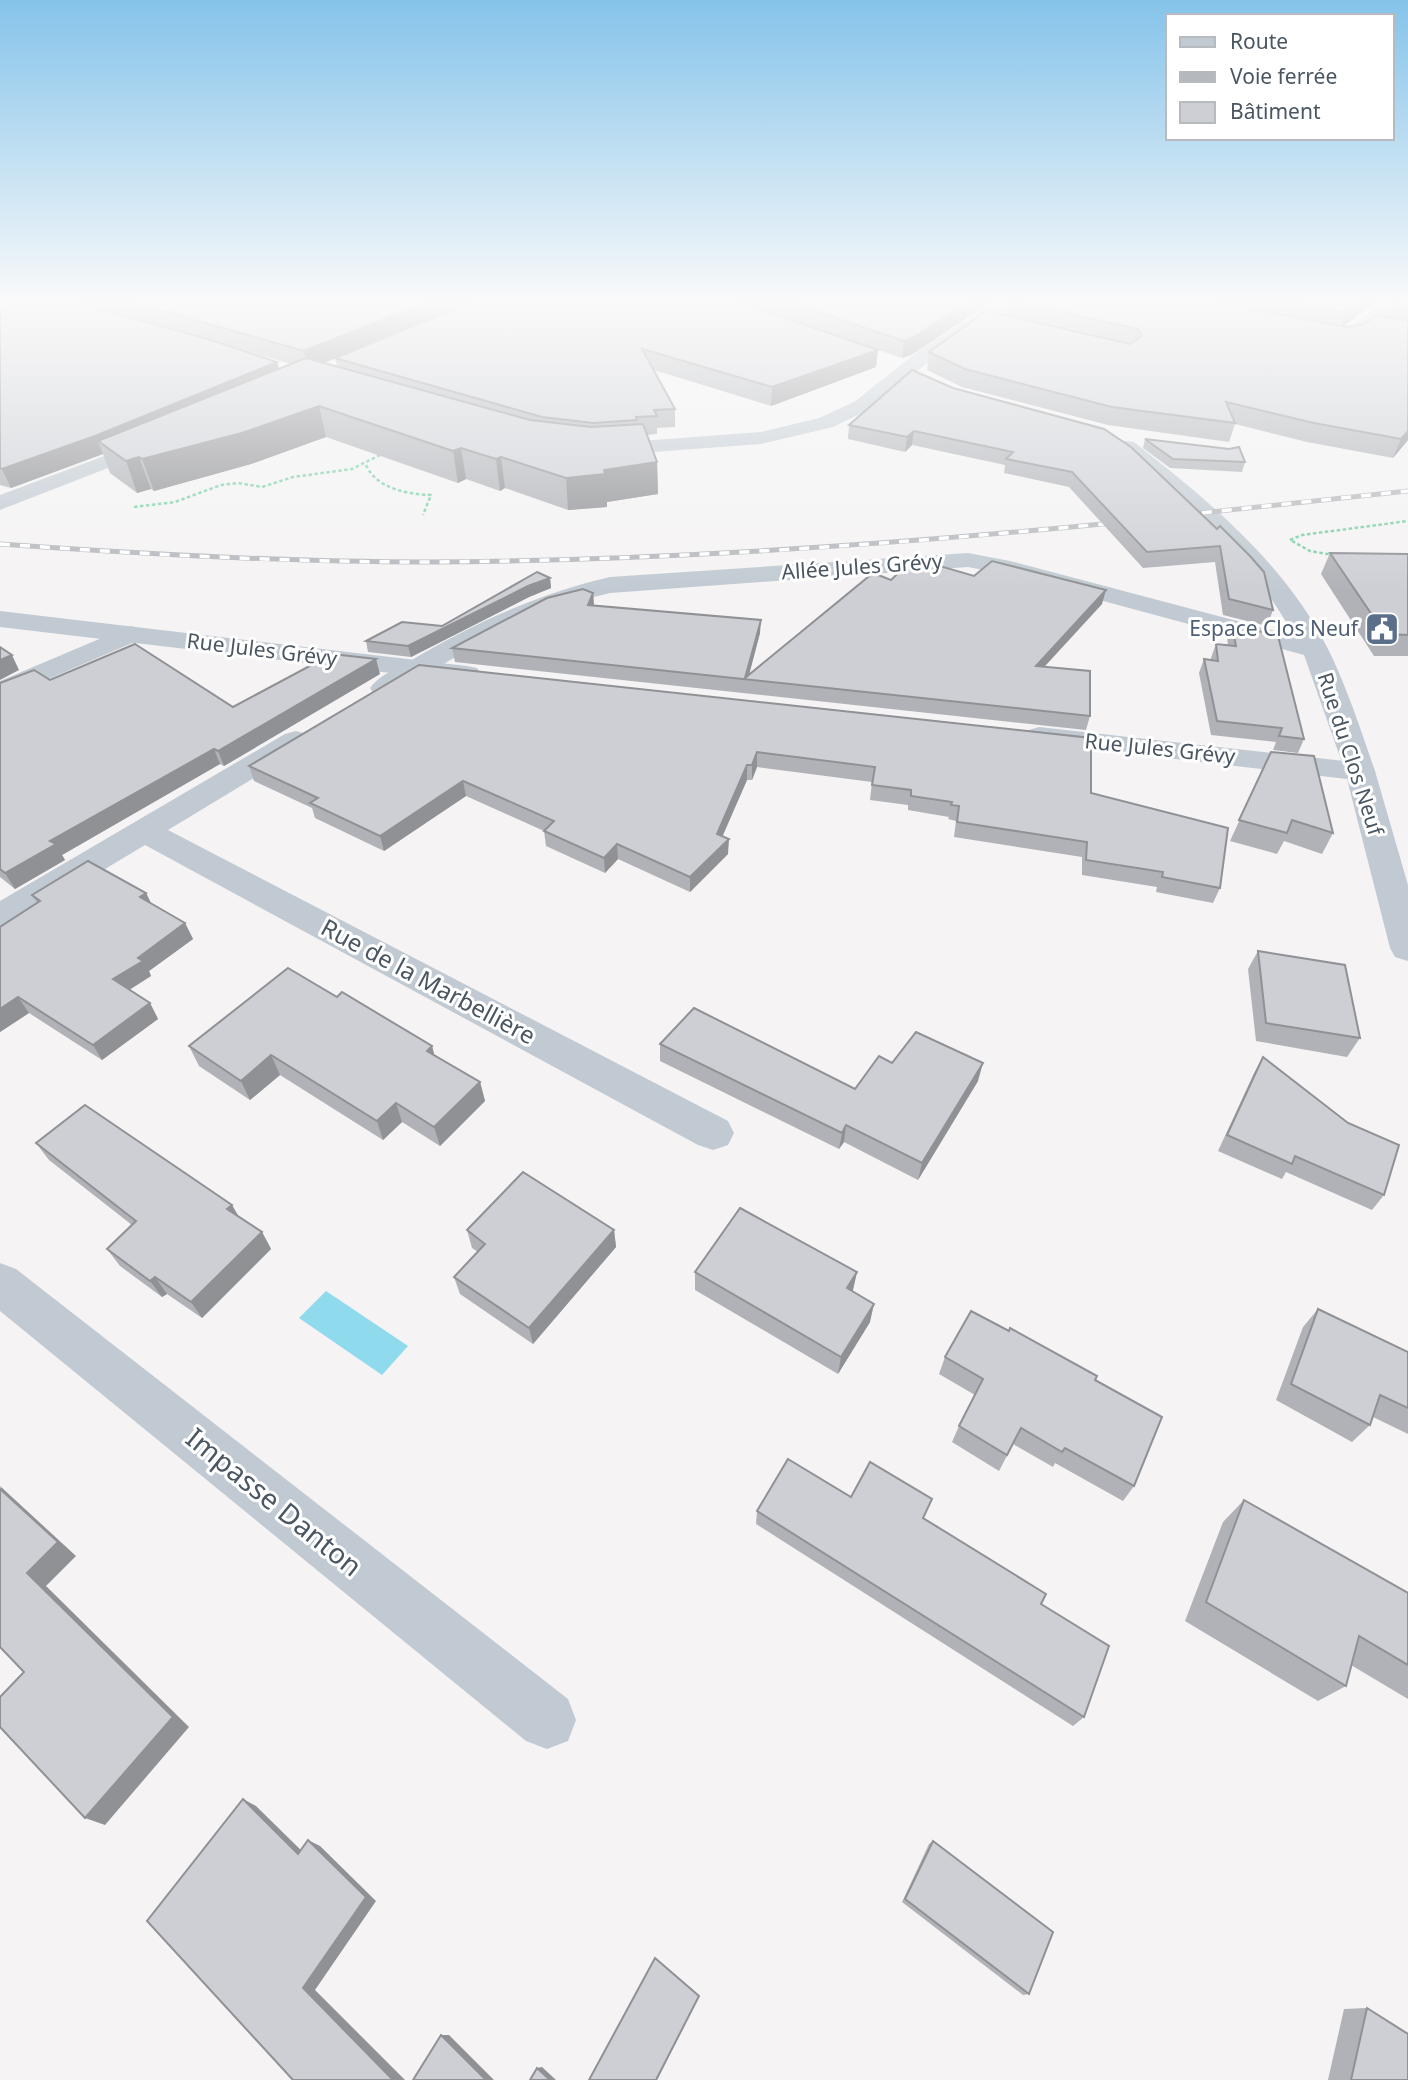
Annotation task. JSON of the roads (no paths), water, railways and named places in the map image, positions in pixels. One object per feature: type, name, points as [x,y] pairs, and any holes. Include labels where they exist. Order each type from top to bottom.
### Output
[{"type":"street","points":[[576,449],[610,450],[789,434],[826,423],[873,397]]},
{"type":"street","points":[[0,503],[100,466],[178,433]]},
{"type":"street","name":"Rue du Clos Neuf","points":[[1150,438],[1109,436],[1204,513],[1241,548],[1269,579],[1297,618],[1315,650],[1360,771],[1408,948]]},
{"type":"street","name":"Allée Jules Grévy","points":[[416,668],[539,604],[581,590],[610,585],[968,560],[1001,565],[1315,650]]},
{"type":"street","name":"Rue Jules Grévy","points":[[0,619],[499,677]]},
{"type":"street","points":[[0,691],[130,634]]},
{"type":"street","points":[[357,704],[416,668]]},
{"type":"street","points":[[0,917],[321,725]]},
{"type":"street","name":"Rue Jules Grévy","points":[[1013,733],[1360,771]]},
{"type":"street","name":"Rue de la Marbellière","points":[[144,831],[713,1133]]},
{"type":"street","name":"Impasse Danton","points":[[0,1283],[547,1720]]},
{"type":"water","points":[[326,1291],[408,1346],[382,1375],[299,1318]]},
{"type":"railway","points":[[1182,515],[1408,491]]},
{"type":"railway","points":[[0,544],[264,559],[370,562],[511,561],[774,550],[1123,522]]},
{"type":"place","name":"Espace Clos Neuf","points":[[1382,629]]}]
